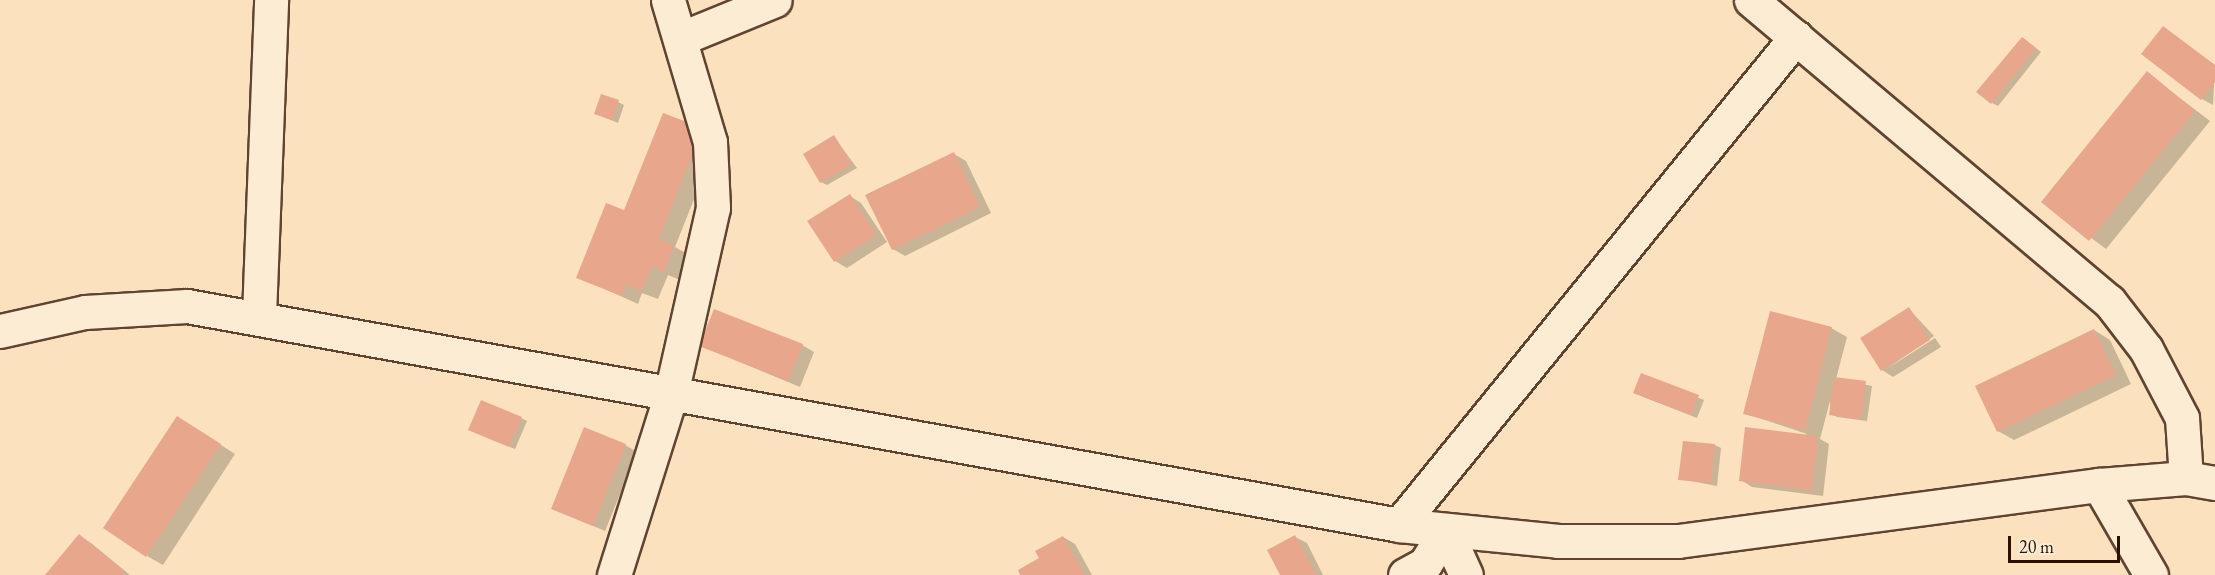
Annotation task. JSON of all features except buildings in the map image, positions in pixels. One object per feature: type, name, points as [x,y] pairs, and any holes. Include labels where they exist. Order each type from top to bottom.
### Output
[{"type":"street","points":[[259,316],[271,0]]},
{"type":"street","points":[[614,575],[671,394],[713,208],[710,142],[682,38],[668,0]]},
{"type":"street","points":[[682,38],[775,0]]},
{"type":"street","points":[[0,331],[143,306],[259,316],[671,394],[1399,525],[1558,541],[1678,541],[2099,485],[2201,481],[2182,418],[2146,349],[2109,301],[1751,0]]},
{"type":"street","points":[[1399,525],[1796,37]]},
{"type":"street","points":[[2099,485],[2151,575]]},
{"type":"street","points":[[1405,575],[1425,564],[1446,531]]},
{"type":"street","points":[[1446,531],[1466,575]]}]
